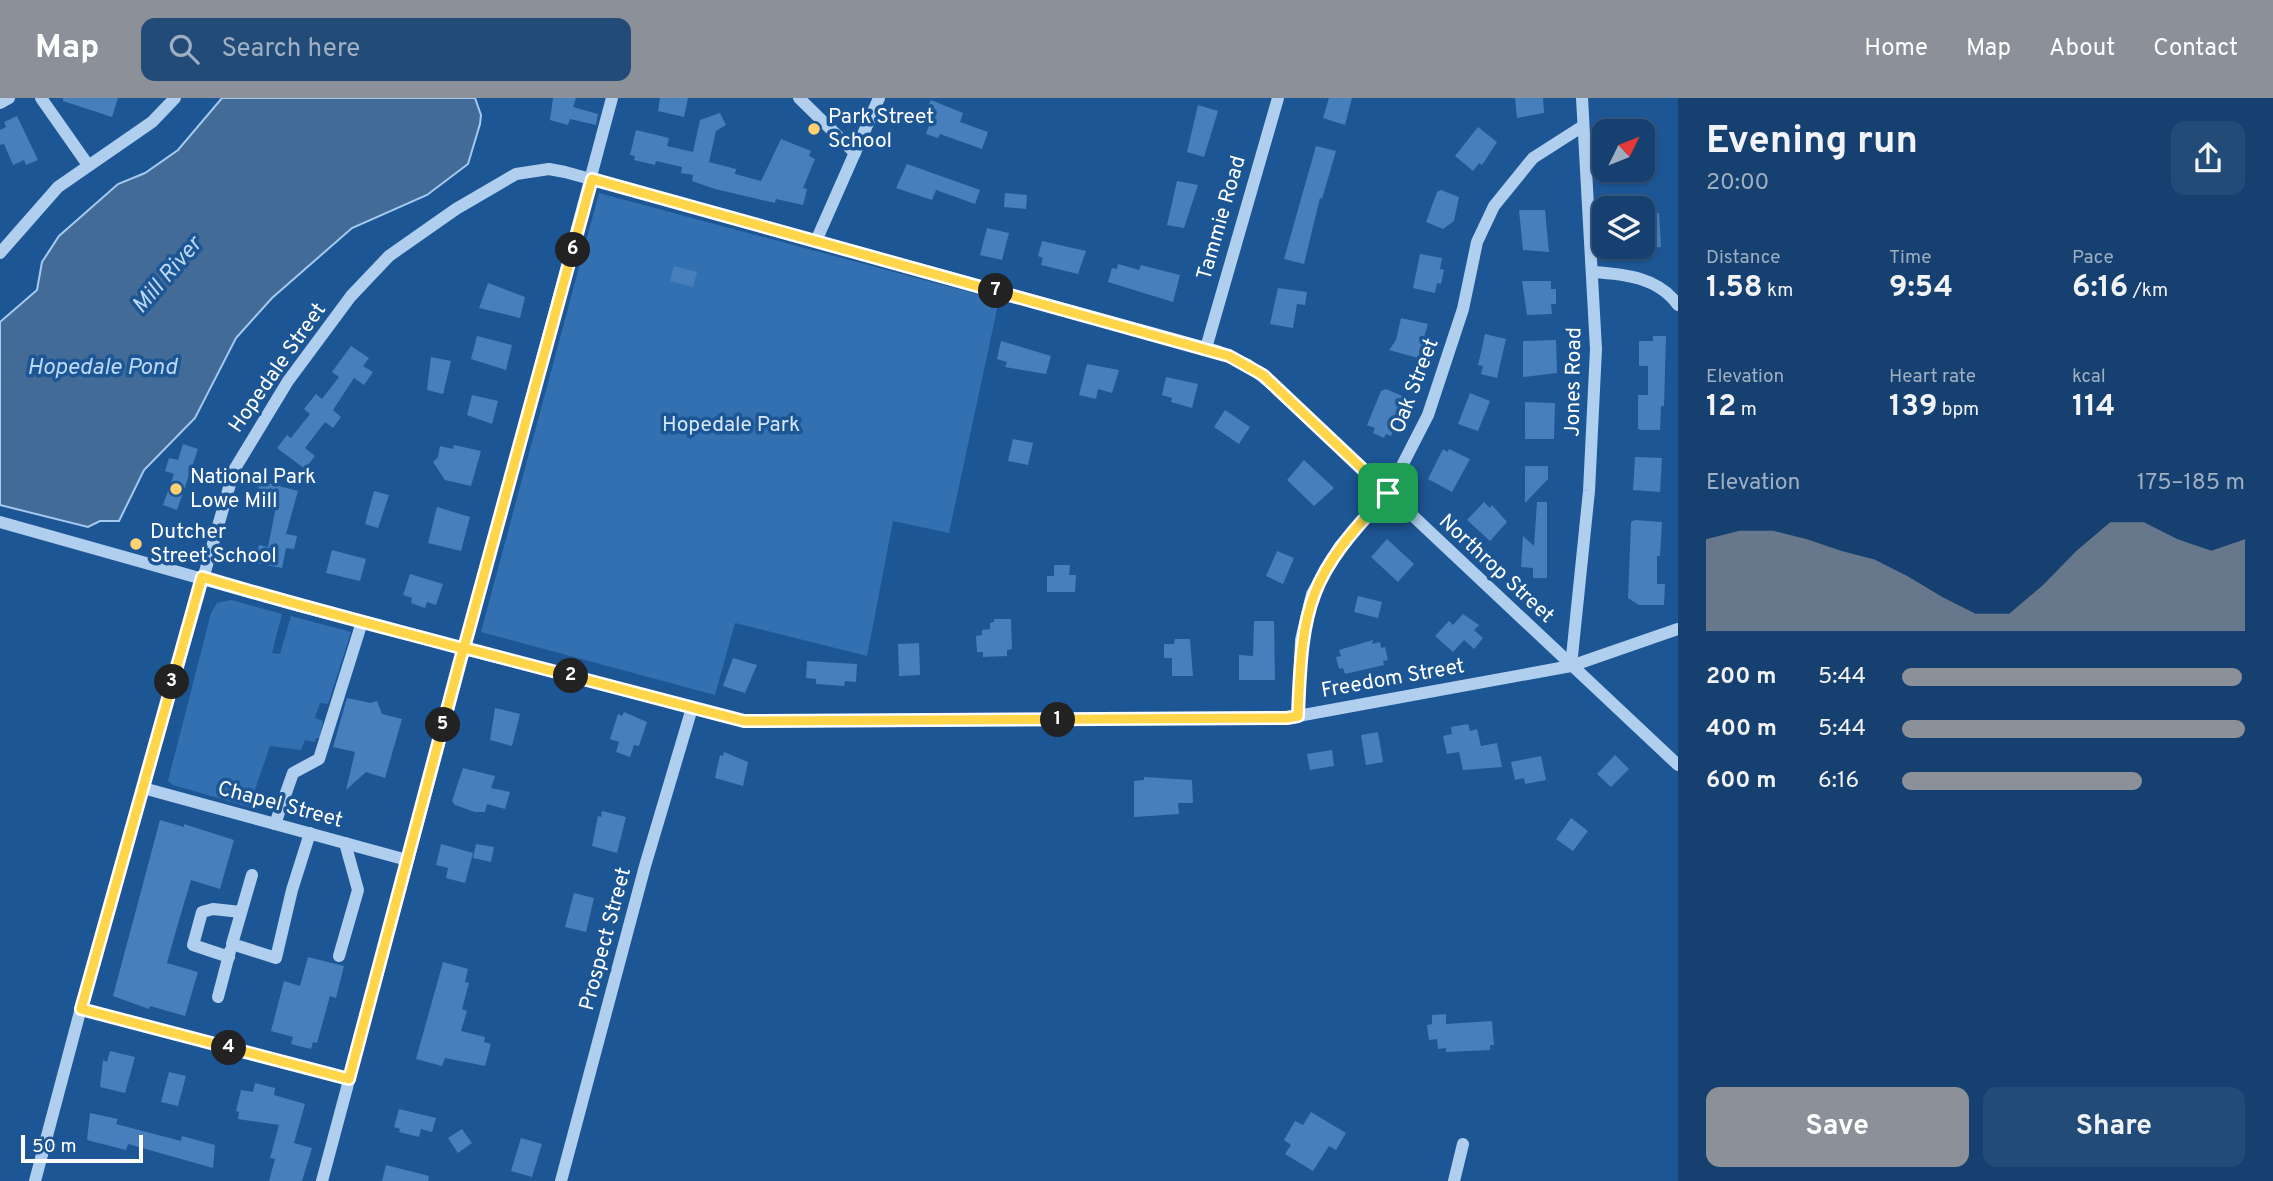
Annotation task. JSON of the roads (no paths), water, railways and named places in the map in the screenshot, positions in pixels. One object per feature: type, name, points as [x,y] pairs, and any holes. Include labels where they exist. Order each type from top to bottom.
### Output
[{"type":"street","points":[[0,103],[9,98]]},
{"type":"street","points":[[41,98],[88,165]]},
{"type":"street","points":[[0,253],[58,187],[152,122],[175,98]]},
{"type":"street","points":[[323,1181],[612,98]]},
{"type":"street","points":[[799,98],[855,153]]},
{"type":"street","points":[[816,241],[879,98]]},
{"type":"street","name":"Tammie Road","points":[[1206,348],[1278,98]]},
{"type":"street","name":"Jones Road","points":[[1571,666],[1590,478],[1596,349],[1582,98]]},
{"type":"street","name":"Oak Street","points":[[1298,716],[1301,640],[1312,594],[1340,546],[1388,493],[1428,415],[1463,309],[1477,242],[1494,206],[1533,158],[1583,126]]},
{"type":"street","name":"Hopedale Street","points":[[35,1181],[202,577],[234,470],[249,441],[288,381],[370,274],[418,234],[486,189],[516,174],[549,169],[592,179]]},
{"type":"street","name":"Northrop Street","points":[[592,179],[1235,358],[1263,375],[1678,765]]},
{"type":"street","points":[[1592,272],[1643,279],[1658,286],[1678,305]]},
{"type":"street","name":"Freedom Street","points":[[0,522],[362,622],[744,721],[797,723],[1298,716],[1571,666],[1678,629]]},
{"type":"street","points":[[275,824],[293,773],[318,759],[362,622]]},
{"type":"street","name":"Prospect Street","points":[[561,1181],[645,866],[692,708]]},
{"type":"street","name":"Chapel Street","points":[[143,788],[407,860]]},
{"type":"street","points":[[241,912],[214,909],[202,912],[193,945],[276,958],[292,890],[310,834]]},
{"type":"street","points":[[339,956],[358,890],[345,843]]},
{"type":"street","points":[[218,997],[252,875]]},
{"type":"street","points":[[81,1009],[349,1079]]},
{"type":"street","points":[[1454,1181],[1463,1144]]},
{"type":"water","name":"Hopedale Pond","points":[[222,98],[475,98],[481,115],[468,164],[427,195],[352,228],[272,298],[236,338],[195,418],[144,470],[119,521],[100,521],[88,527],[0,505],[0,322],[37,290],[42,262],[59,236],[118,184],[145,173],[178,150]]},
{"type":"place","name":"Park Street School","points":[[814,129]]},
{"type":"place","name":"National Park Lowe Mill","points":[[176,489]]},
{"type":"place","name":"Dutcher Street School","points":[[136,544]]},
{"type":"water label","name":"Mill River","points":[[168,276]]},
{"type":"park label","name":"Hopedale Park","points":[[731,425]]}]
